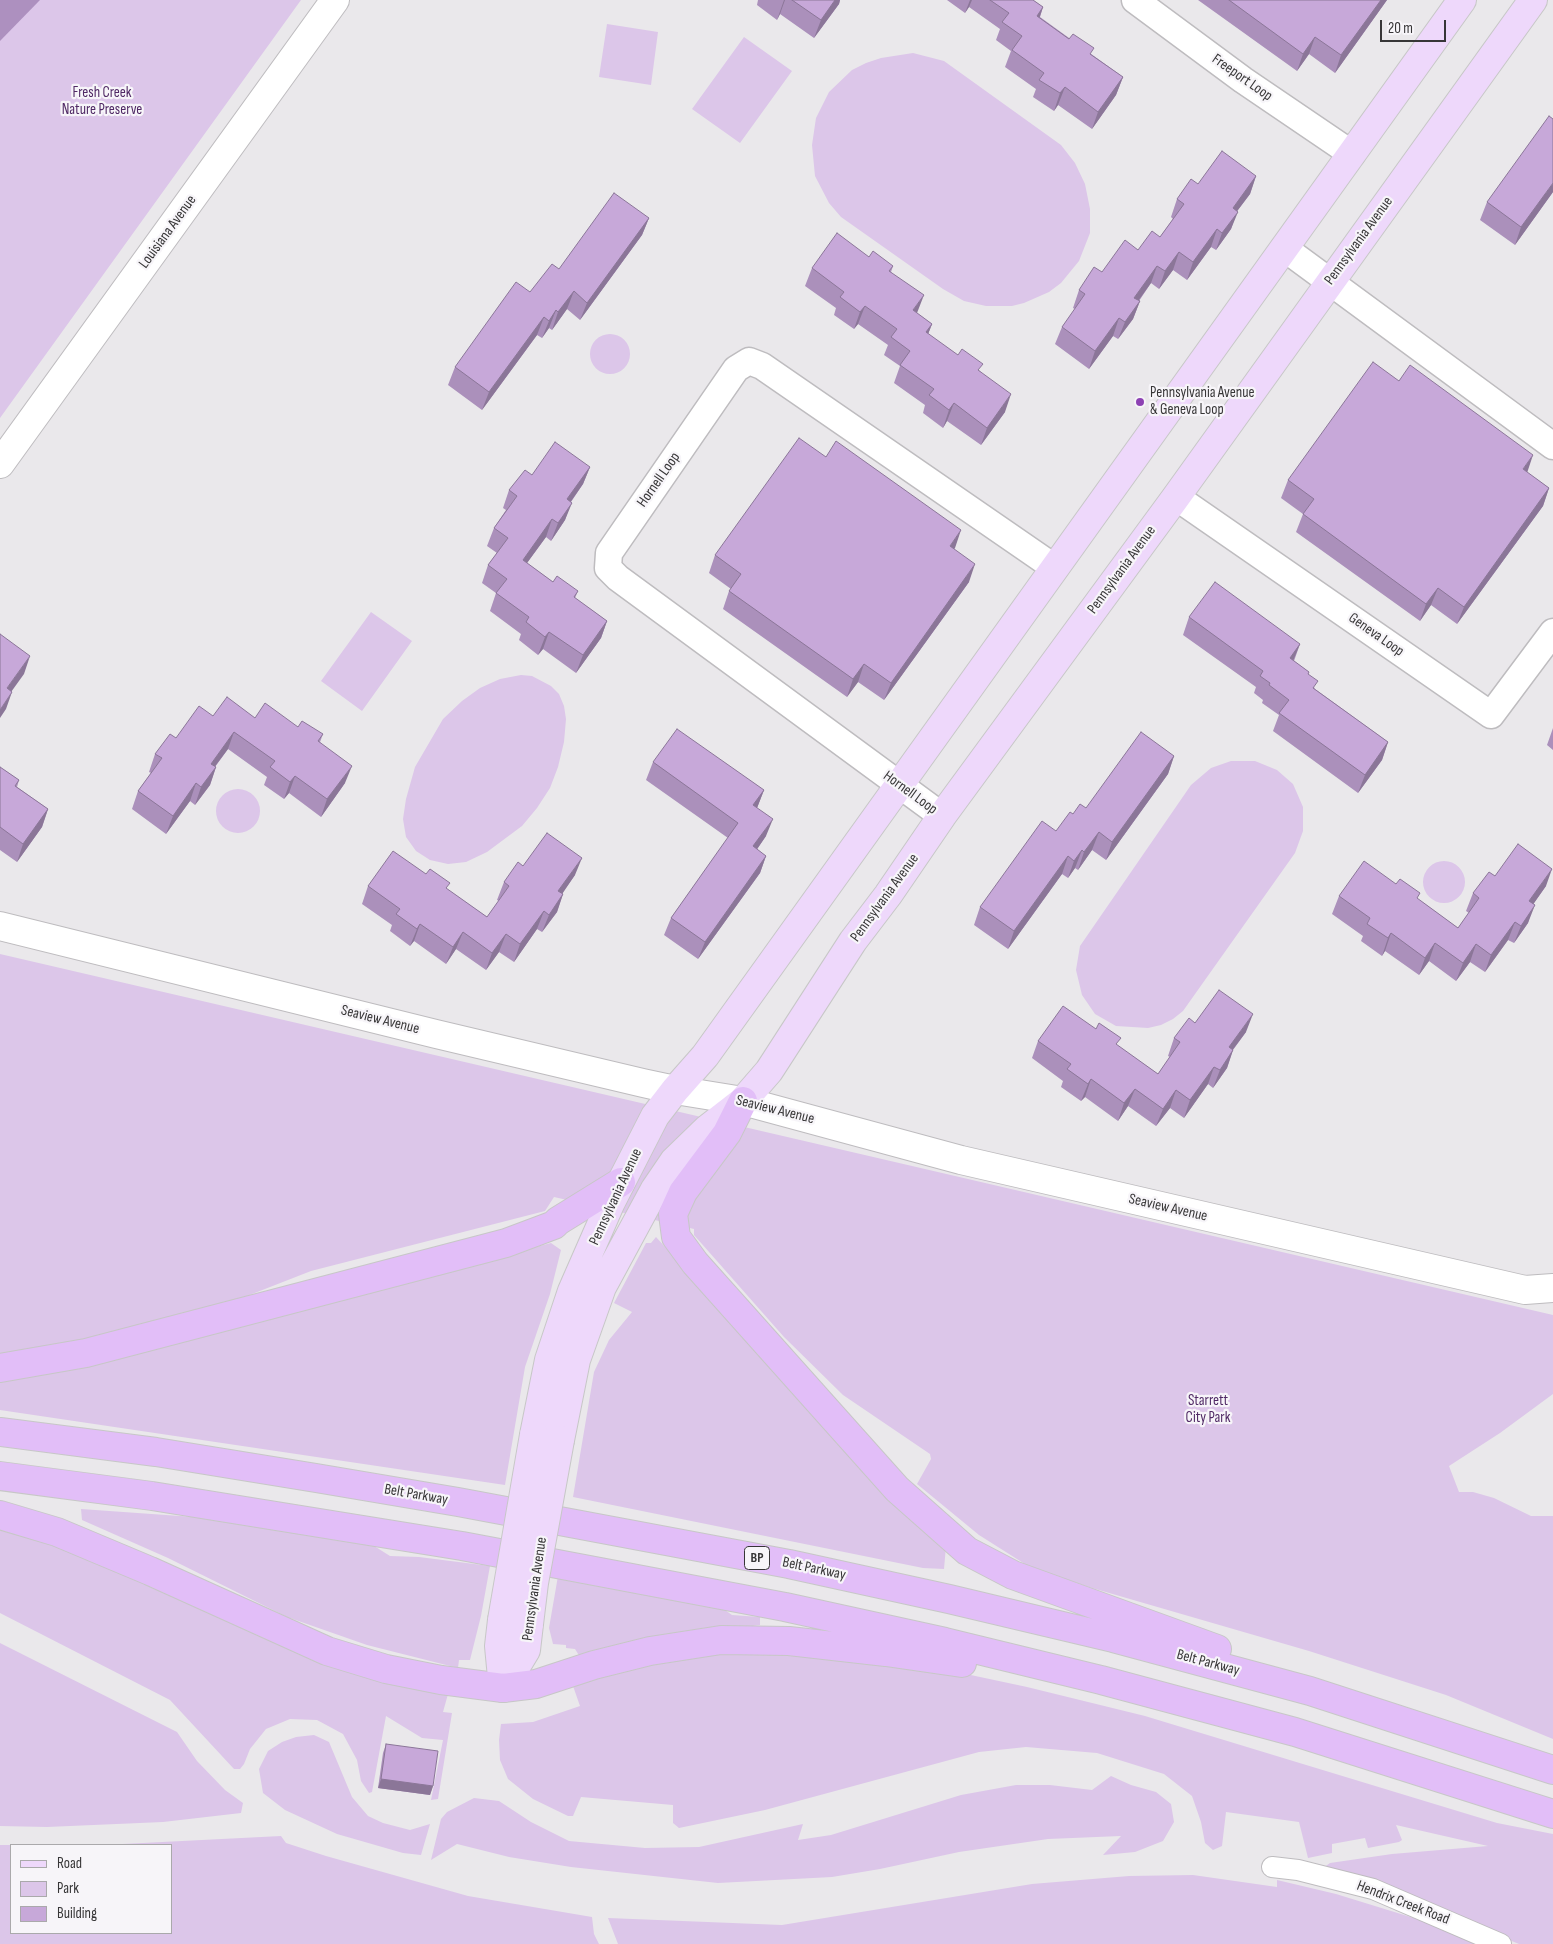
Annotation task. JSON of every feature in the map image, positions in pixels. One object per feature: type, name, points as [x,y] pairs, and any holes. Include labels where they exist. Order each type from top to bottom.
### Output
[{"type":"highway","points":[[743,1101],[727,1133],[684,1192],[673,1214],[676,1237],[695,1263],[897,1489],[935,1524],[968,1552],[1013,1575],[1499,1751]]},
{"type":"highway","points":[[0,1368],[86,1353],[506,1243],[554,1226],[558,1221],[621,1182]]},
{"type":"highway","name":"Belt Parkway","points":[[0,1432],[156,1452],[478,1505],[789,1564],[949,1599],[1113,1638],[1310,1690],[1553,1770]]},
{"type":"highway","points":[[0,1476],[152,1496],[452,1544],[794,1609],[945,1642],[1295,1732],[1486,1791],[1553,1814]]},
{"type":"highway","points":[[0,1515],[56,1532],[150,1571],[327,1651],[386,1669],[441,1680],[503,1688],[536,1684],[594,1665],[650,1651],[721,1640],[798,1642],[886,1652],[981,1666],[1486,1791]]},
{"type":"main road","name":"Pennsylvania Avenue","points":[[503,1688],[526,1650],[547,1438],[549,1360],[572,1291],[621,1182],[655,1116],[675,1090],[706,1056],[1462,0]]},
{"type":"main road","name":"Pennsylvania Avenue","points":[[503,1688],[499,1646],[502,1620],[547,1438],[606,1279],[655,1189],[674,1161],[707,1128],[743,1101],[769,1071],[853,942],[942,816],[1176,497],[1533,0]]},
{"type":"street","name":"Louisiana Avenue","points":[[0,464],[335,0]]},
{"type":"street","name":"Freeport Loop","points":[[1135,0],[1243,80],[1352,154]]},
{"type":"street","points":[[1284,248],[1553,446]]},
{"type":"street","name":"Hornell Loop","points":[[942,816],[618,578],[608,568],[609,552],[736,369],[749,361],[762,366],[1055,568]]},
{"type":"street","name":"Geneva Loop","points":[[1176,497],[1491,715],[1553,632]]},
{"type":"street","name":"Seaview Avenue","points":[[0,926],[428,1032],[675,1090],[743,1101],[970,1162],[1525,1290],[1552,1289]]},
{"type":"street","name":"Hendrix Creek Road","points":[[1272,1867],[1298,1870],[1373,1889],[1501,1944]]},
{"type":"green space","name":"Fresh Creek Nature Preserve","points":[[17,0],[301,0],[0,418],[0,17]]},
{"type":"green space","points":[[607,24],[658,32],[651,85],[599,77]]},
{"type":"green space","points":[[744,37],[792,71],[740,143],[692,109]]},
{"type":"green space","points":[[913,53],[944,61],[1061,145],[1075,163],[1085,184],[1090,209],[1090,233],[1079,261],[1061,283],[1049,292],[1012,306],[986,306],[964,301],[943,289],[841,217],[829,203],[815,176],[812,145],[816,118],[829,92],[852,70],[866,63],[881,58]]},
{"type":"green space","points":[[614,334],[621,337],[627,343],[630,354],[629,362],[621,371],[614,374],[606,374],[599,371],[591,362],[590,350],[593,343],[602,335]]},
{"type":"green space","points":[[371,612],[412,641],[362,711],[321,681]]},
{"type":"green space","points":[[521,675],[532,676],[551,686],[559,694],[564,706],[566,719],[564,742],[558,767],[550,788],[522,826],[487,852],[466,862],[448,864],[430,860],[416,851],[406,837],[403,819],[406,799],[415,767],[443,719],[462,701],[480,688],[500,679]]},
{"type":"green space","points":[[1231,761],[1255,761],[1277,770],[1293,784],[1303,807],[1303,831],[1295,853],[1183,1011],[1161,1025],[1148,1028],[1116,1026],[1095,1014],[1082,995],[1076,970],[1080,946],[1191,785],[1211,768]]},
{"type":"green space","points":[[238,789],[250,793],[256,799],[260,811],[256,823],[250,829],[238,833],[226,829],[220,823],[216,811],[220,799],[226,793]]},
{"type":"green space","points":[[1444,861],[1459,867],[1465,882],[1459,897],[1444,903],[1429,897],[1423,882],[1429,867]]},
{"type":"green space","name":"Starrett City Park","points":[[0,954],[1553,1315],[1553,1394],[1500,1433],[1449,1466],[1459,1492],[1473,1492],[1494,1498],[1531,1516],[1553,1516],[1553,1739],[1446,1695],[1309,1651],[1092,1588],[1028,1566],[979,1535],[917,1484],[931,1459],[930,1454],[843,1395],[784,1337],[694,1235],[694,1229],[554,1197],[545,1211],[311,1271],[224,1305],[107,1339],[0,1356]]},
{"type":"green space","points":[[656,1237],[884,1487],[946,1546],[944,1569],[923,1568],[573,1497],[594,1372],[609,1340],[632,1312],[614,1303],[646,1243],[651,1243]]},
{"type":"green space","points":[[551,1243],[561,1250],[550,1294],[525,1367],[505,1485],[0,1410],[0,1378],[219,1329]]},
{"type":"green space","points":[[81,1509],[194,1517],[371,1544],[390,1556],[419,1557],[490,1566],[481,1616],[470,1660],[459,1660],[458,1668],[367,1645],[287,1617],[168,1558],[82,1520]]},
{"type":"green space","points":[[0,1522],[448,1694],[443,1712],[452,1713],[438,1799],[431,1800],[443,1740],[422,1738],[386,1716],[372,1792],[369,1793],[361,1781],[357,1760],[343,1734],[317,1720],[290,1719],[266,1729],[250,1749],[240,1769],[234,1769],[170,1700],[0,1613]]},
{"type":"green space","points":[[558,1576],[722,1608],[732,1615],[760,1617],[760,1625],[621,1644],[580,1657],[575,1649],[566,1648],[566,1645],[553,1644],[549,1628]]},
{"type":"green space","points":[[0,1643],[177,1732],[197,1761],[225,1790],[243,1803],[241,1813],[163,1822],[47,1827],[0,1826]]},
{"type":"green space","points":[[704,1648],[905,1661],[1027,1687],[1145,1716],[1497,1823],[1553,1834],[1553,1944],[1519,1944],[1436,1910],[1323,1868],[1330,1863],[1392,1854],[1488,1846],[1396,1825],[1402,1840],[1399,1842],[1368,1848],[1365,1838],[1332,1844],[1332,1853],[1308,1858],[1299,1822],[1226,1812],[1222,1846],[1213,1850],[1205,1843],[1201,1822],[1192,1796],[1164,1774],[1097,1753],[1026,1747],[979,1752],[765,1810],[679,1828],[673,1823],[673,1805],[581,1797],[573,1816],[568,1816],[533,1799],[508,1779],[500,1760],[499,1740],[501,1724],[533,1722],[580,1706],[573,1686],[633,1666]]},
{"type":"green space","points":[[314,1735],[329,1742],[352,1797],[368,1816],[383,1823],[410,1830],[430,1824],[421,1855],[403,1853],[337,1834],[285,1810],[263,1793],[259,1769],[268,1751],[282,1742],[296,1737]]},
{"type":"green space","points":[[1111,1776],[1131,1785],[1156,1792],[1171,1804],[1174,1822],[1163,1841],[1135,1852],[1103,1855],[1121,1836],[1048,1839],[959,1852],[832,1877],[718,1883],[571,1867],[509,1857],[457,1844],[431,1860],[441,1819],[447,1812],[474,1798],[499,1801],[531,1822],[569,1841],[645,1848],[699,1847],[803,1824],[798,1840],[831,1835],[961,1795],[1016,1785],[1050,1785],[1092,1790]]},
{"type":"green space","points":[[281,1836],[286,1843],[326,1856],[468,1896],[592,1917],[594,1934],[599,1944],[0,1944],[0,1845],[10,1845],[10,1934],[172,1934],[172,1844],[123,1844]]},
{"type":"green space","points":[[1193,1875],[1277,1887],[1277,1880],[1336,1894],[1456,1931],[1479,1944],[618,1944],[608,1918],[782,1925],[1032,1884],[1129,1876]]},
{"type":"shaded area","points":[[0,0],[40,0],[0,41]]},
{"type":"building","points":[[792,0],[835,0],[821,20]]},
{"type":"building","points":[[990,0],[1033,0],[1043,7],[1037,16],[1069,39],[1073,34],[1094,48],[1090,54],[1123,77],[1098,112],[1065,87],[1060,93],[1039,80],[1044,73],[1012,50],[1022,36],[1002,22],[1009,13]]},
{"type":"building","points":[[1229,0],[1381,0],[1341,55],[1315,37],[1303,54]]},
{"type":"building","points":[[1549,116],[1553,119],[1553,183],[1521,227],[1487,202]]},
{"type":"building","points":[[1222,151],[1256,176],[1233,208],[1238,212],[1222,233],[1217,229],[1193,262],[1179,252],[1165,271],[1157,266],[1134,298],[1140,301],[1125,322],[1119,318],[1095,351],[1062,327],[1085,294],[1079,290],[1094,267],[1102,272],[1125,240],[1138,250],[1152,231],[1160,237],[1184,204],[1177,199],[1191,179],[1198,184]]},
{"type":"building","points":[[614,193],[649,218],[587,303],[574,291],[558,312],[556,310],[549,321],[544,317],[489,392],[455,367],[516,282],[530,292],[552,264],[559,269]]},
{"type":"building","points":[[837,233],[869,257],[873,251],[893,266],[889,271],[924,295],[913,310],[932,324],[926,332],[958,355],[962,349],[983,364],[978,370],[1011,394],[987,428],[954,403],[949,410],[929,395],[934,389],[900,365],[910,351],[891,337],[897,329],[865,306],[860,312],[840,297],[844,292],[812,268]]},
{"type":"building","points":[[1373,362],[1399,381],[1410,365],[1533,455],[1523,469],[1549,488],[1464,607],[1438,588],[1426,604],[1303,514],[1314,499],[1288,480]]},
{"type":"building","points":[[799,438],[826,457],[836,441],[961,530],[950,546],[975,564],[891,683],[864,664],[853,679],[729,591],[741,574],[715,555]]},
{"type":"building","points":[[555,442],[590,467],[567,499],[572,503],[558,523],[552,519],[523,560],[553,582],[557,576],[578,591],[574,597],[607,621],[583,655],[549,632],[545,637],[526,622],[529,617],[496,593],[507,579],[488,565],[508,538],[494,528],[517,496],[509,490],[525,470],[532,475]]},
{"type":"building","points":[[1215,582],[1300,644],[1290,658],[1318,681],[1313,688],[1388,742],[1365,775],[1279,713],[1289,700],[1260,676],[1263,671],[1189,617]]},
{"type":"building","points":[[0,634],[30,656],[7,688],[12,692],[0,710]]},
{"type":"building","points":[[227,697],[255,718],[265,703],[298,727],[302,721],[323,734],[318,741],[352,766],[327,799],[295,776],[290,782],[270,767],[275,761],[234,732],[211,764],[216,767],[201,787],[196,783],[173,816],[138,791],[162,758],[155,754],[170,734],[176,738],[199,706],[213,716]]},
{"type":"building","points":[[677,729],[764,790],[753,805],[773,819],[753,846],[766,856],[705,942],[671,918],[738,823],[653,762]]},
{"type":"building","points":[[1141,732],[1174,756],[1112,842],[1099,832],[1084,852],[1082,850],[1074,861],[1068,856],[1014,931],[980,907],[1042,821],[1056,831],[1070,812],[1073,814],[1080,804],[1086,808]]},
{"type":"building","points":[[0,767],[19,780],[15,786],[48,809],[23,844],[0,827]]},
{"type":"building","points":[[547,833],[582,858],[558,891],[563,894],[549,915],[544,911],[520,944],[506,934],[492,953],[463,932],[453,947],[420,924],[417,929],[396,914],[400,909],[368,886],[393,851],[426,874],[430,869],[450,883],[446,888],[487,917],[509,886],[504,882],[518,862],[523,866]]},
{"type":"building","points":[[1518,844],[1552,869],[1529,901],[1535,905],[1521,926],[1515,922],[1491,955],[1476,944],[1463,963],[1435,943],[1425,958],[1391,933],[1388,938],[1367,924],[1370,918],[1339,896],[1364,861],[1396,884],[1400,879],[1420,893],[1417,898],[1458,928],[1479,898],[1473,893],[1489,872],[1495,876]]},
{"type":"building","points":[[1219,990],[1253,1014],[1229,1047],[1233,1050],[1220,1070],[1214,1067],[1190,1100],[1176,1090],[1163,1109],[1135,1089],[1124,1103],[1091,1079],[1088,1084],[1067,1069],[1071,1064],[1038,1041],[1063,1006],[1096,1029],[1099,1023],[1121,1038],[1116,1044],[1158,1074],[1180,1042],[1174,1038],[1189,1018],[1195,1023]]},
{"type":"building","points":[[386,1744],[438,1751],[433,1786],[381,1779]]},
{"type":"place","name":"Pennsylvania Avenue & Geneva Loop","points":[[1140,402]]}]
